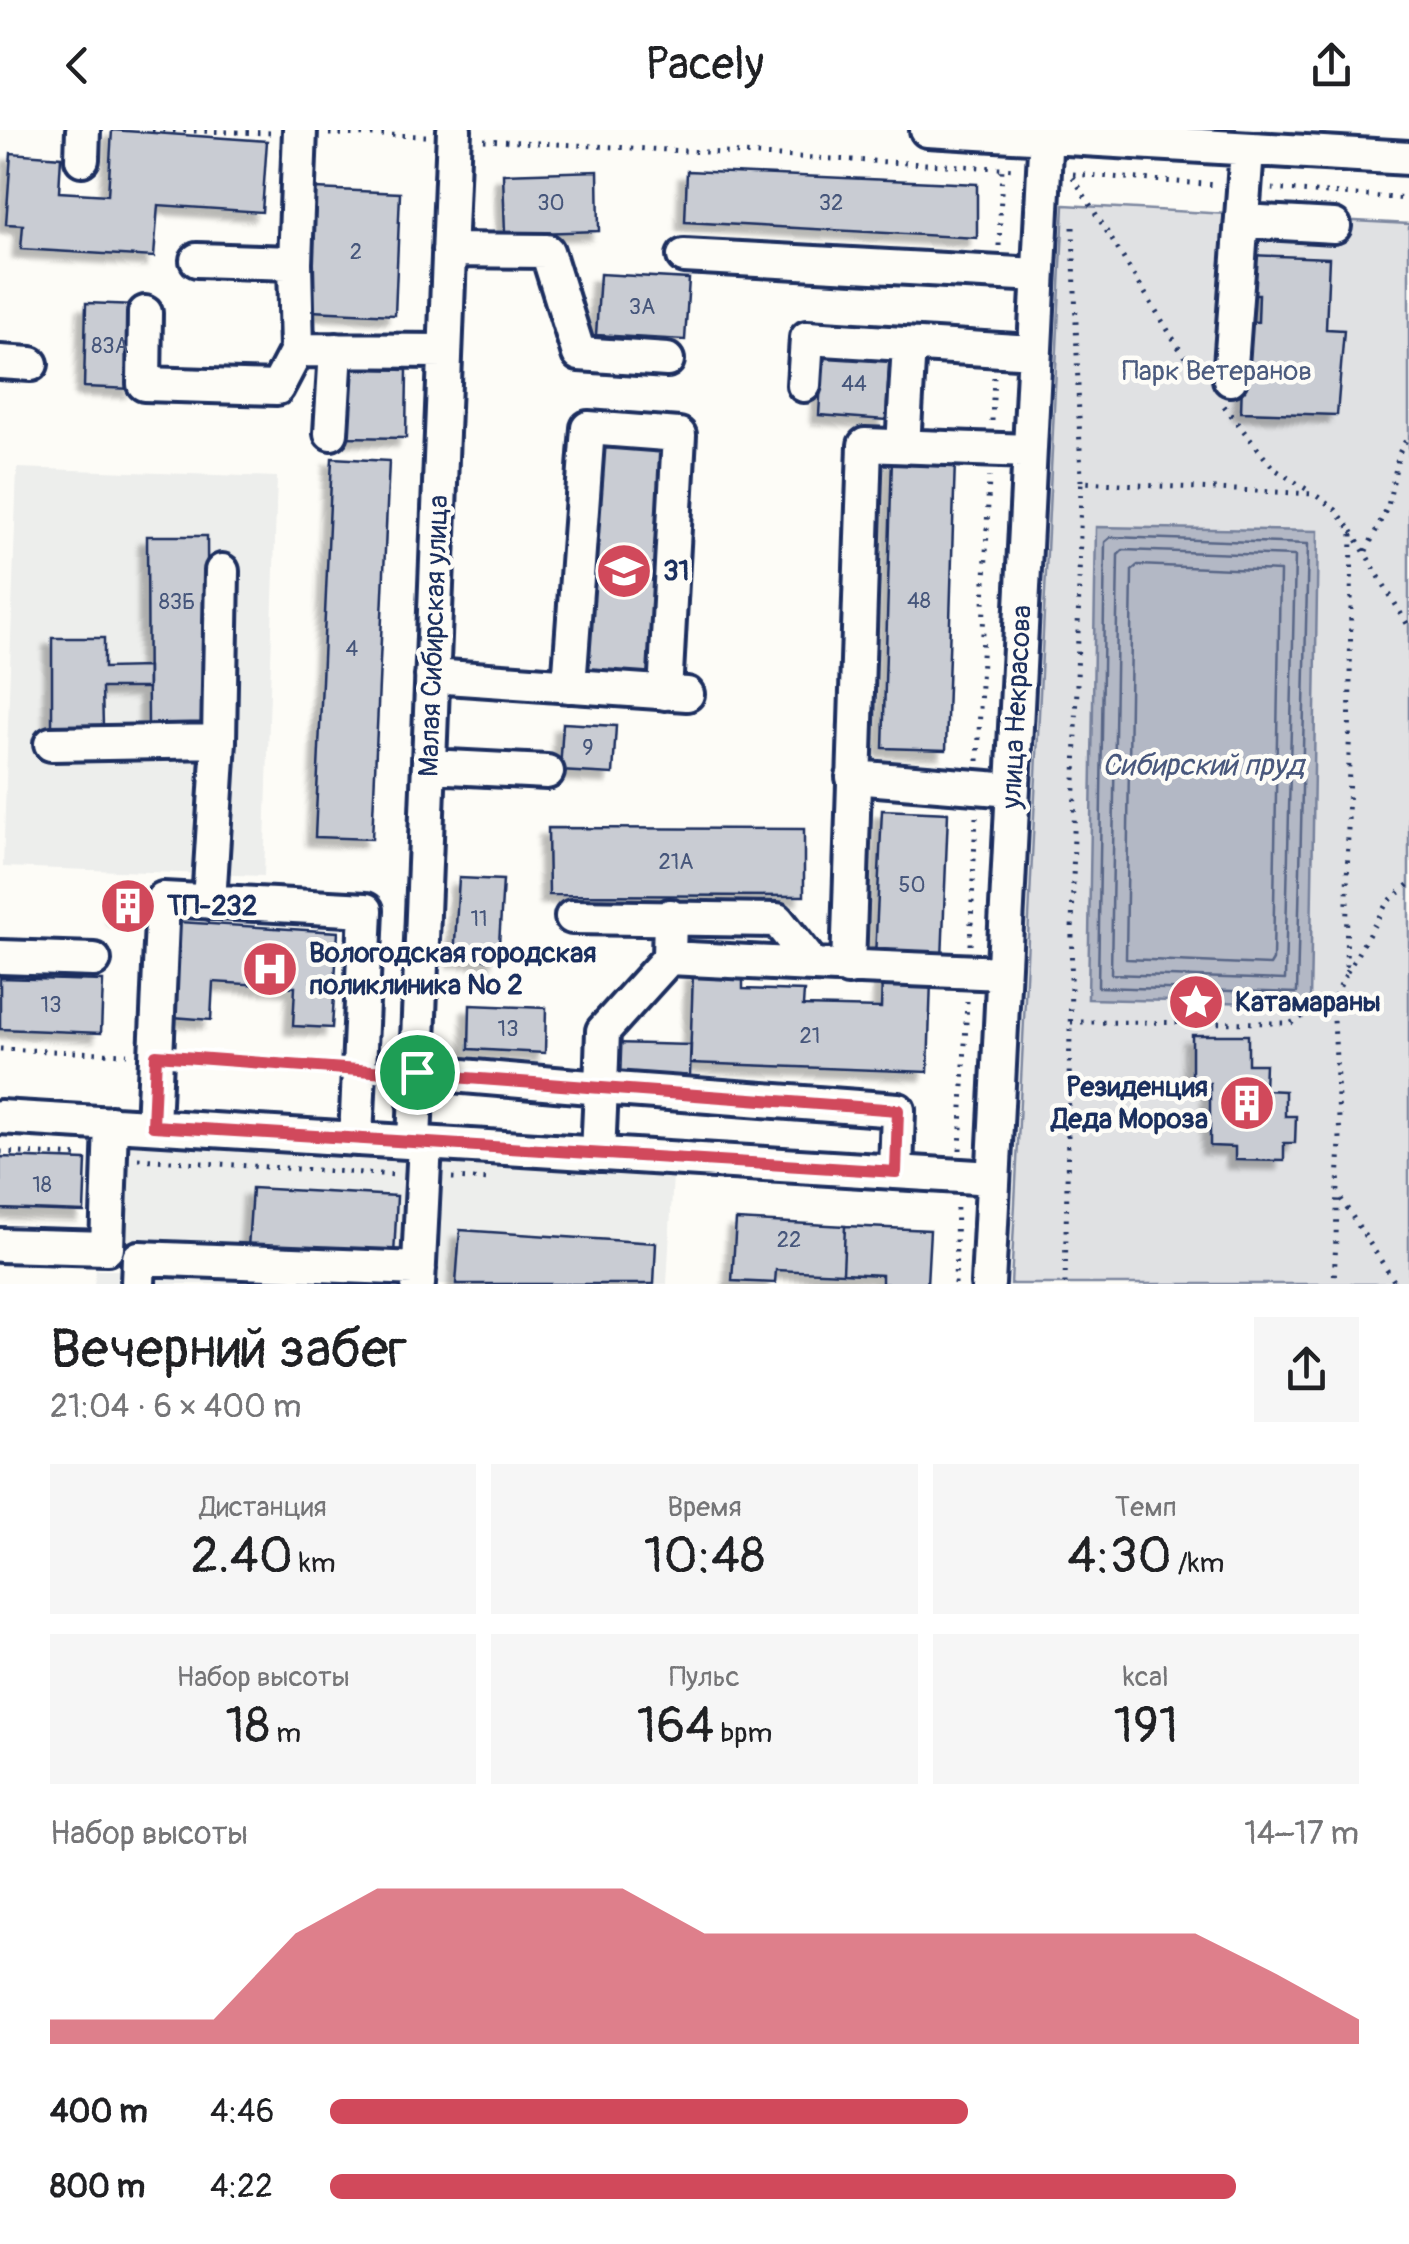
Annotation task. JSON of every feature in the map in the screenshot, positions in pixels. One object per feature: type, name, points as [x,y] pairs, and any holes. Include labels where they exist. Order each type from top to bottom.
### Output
[{"type":"street","points":[[927,130],[1182,138],[1247,150],[1407,149]]},
{"type":"street","points":[[145,312],[144,384],[277,388],[297,350],[295,263],[300,132]]},
{"type":"street","name":"Малая Сибирская улица","points":[[419,1277],[424,1176],[417,1072],[454,134]]},
{"type":"street","name":"улица Некрасова","points":[[988,1284],[1046,134]]},
{"type":"street","points":[[1230,379],[1247,150]]},
{"type":"street","points":[[1244,222],[1334,226]]},
{"type":"street","points":[[449,250],[547,251],[579,354],[668,360]]},
{"type":"street","points":[[684,256],[1038,275]]},
{"type":"street","points":[[197,260],[295,263]]},
{"type":"street","points":[[804,385],[807,338],[1034,352]]},
{"type":"street","points":[[903,446],[910,345]]},
{"type":"street","points":[[297,350],[445,351]]},
{"type":"street","points":[[331,433],[336,350]]},
{"type":"street","points":[[432,676],[568,686],[676,693],[680,435],[588,428],[568,686]]},
{"type":"street","points":[[848,968],[865,445],[1029,451]]},
{"type":"street","points":[[209,902],[219,741],[222,571]]},
{"type":"street","points":[[51,744],[219,741]]},
{"type":"street","points":[[429,766],[548,772]]},
{"type":"street","points":[[853,777],[1012,790]]},
{"type":"street","points":[[153,1126],[162,899],[366,910],[356,1138]]},
{"type":"street","points":[[598,1154],[602,1031],[669,958],[670,916]]},
{"type":"street","points":[[572,917],[777,920],[813,965]]},
{"type":"street","points":[[0,957],[94,960]]},
{"type":"street","points":[[669,958],[1003,973]]},
{"type":"street","points":[[417,1072],[898,1110],[896,1172]]},
{"type":"street","points":[[0,1117],[896,1172],[952,1194],[992,1178]]},
{"type":"street","points":[[0,1245],[106,1248],[111,1123]]},
{"type":"street","points":[[138,1284],[139,1258],[419,1277]]},
{"type":"path","points":[[152,130],[454,134],[1043,171]]},
{"type":"path","points":[[998,272],[1004,134]]},
{"type":"path","points":[[1072,193],[1072,174],[1178,348],[1273,468],[1336,510],[1366,551],[1409,627]]},
{"type":"path","points":[[1065,1284],[1081,482],[1072,212]]},
{"type":"path","points":[[954,1284],[952,1194],[968,972],[995,350]]},
{"type":"path","points":[[1366,551],[1388,506],[1400,453],[1409,434]]},
{"type":"path","points":[[1081,482],[1314,494]]},
{"type":"path","points":[[1346,974],[1352,532]]},
{"type":"path","points":[[1334,1284],[1339,1197],[1333,1000],[1387,903],[1409,884]]},
{"type":"path","points":[[1071,1022],[1291,1022],[1333,1000]]},
{"type":"path","points":[[0,1049],[358,1068]]},
{"type":"path","points":[[276,1169],[500,1180]]},
{"type":"path","points":[[1339,1197],[1396,1284]]},
{"type":"shaded area","points":[[17,468],[277,477],[264,876],[3,867]]},
{"type":"shaded area","points":[[128,1143],[673,1175],[667,1284],[94,1284],[96,1270],[121,1270]]},
{"type":"green space","name":"Парк Ветеранов","points":[[1064,205],[1409,224],[1409,1284],[1011,1284]]},
{"type":"water","name":"Сибирский пруд","points":[[1096,527],[1318,531],[1310,1004],[1088,999]]},
{"type":"building","points":[[112,130],[267,141],[262,212],[158,205],[154,257],[21,249],[23,225],[6,224],[11,153],[61,157],[59,192],[108,195]]},
{"type":"building","points":[[598,171],[599,231],[505,234],[503,174]]},
{"type":"building","points":[[687,171],[977,184],[977,238],[685,222]]},
{"type":"building","points":[[316,189],[400,193],[395,315],[311,311]]},
{"type":"building","points":[[1249,255],[1329,258],[1326,329],[1344,330],[1337,415],[1241,412],[1244,321],[1258,322],[1259,294],[1247,294]]},
{"type":"building","points":[[600,274],[689,279],[685,340],[596,335]]},
{"type":"building","points":[[86,303],[136,305],[133,389],[84,387]]},
{"type":"building","points":[[823,348],[890,352],[886,420],[819,415]]},
{"type":"building","points":[[344,368],[407,370],[406,438],[342,437]]},
{"type":"building","name":"31","points":[[600,446],[664,449],[648,673],[582,670]]},
{"type":"building","points":[[332,458],[389,461],[372,839],[315,837]]},
{"type":"building","points":[[892,458],[955,460],[946,750],[883,748]]},
{"type":"building","points":[[147,536],[207,536],[208,732],[148,732]]},
{"type":"building","points":[[52,638],[104,638],[104,668],[148,667],[148,688],[102,688],[103,727],[52,727]]},
{"type":"building","points":[[563,723],[616,726],[613,774],[560,771]]},
{"type":"building","points":[[882,810],[948,813],[942,960],[875,957]]},
{"type":"building","points":[[548,828],[804,829],[804,896],[549,895]]},
{"type":"building","points":[[459,878],[503,880],[498,960],[454,958]]},
{"type":"building","name":"ТП-232","points":[[117,896],[140,897],[140,917],[116,916]]},
{"type":"building","points":[[179,922],[338,932],[332,1028],[293,1026],[295,987],[213,982],[211,1020],[173,1017]]},
{"type":"building","points":[[693,972],[743,973],[743,989],[804,991],[803,1006],[881,1008],[882,977],[931,979],[928,1072],[690,1063]]},
{"type":"building","points":[[0,978],[103,981],[101,1033],[0,1029]]},
{"type":"building","points":[[470,1005],[546,1008],[545,1053],[469,1049]]},
{"type":"building","name":"Резиденция Деда Мороза","points":[[1192,1035],[1248,1035],[1248,1064],[1265,1064],[1264,1090],[1285,1091],[1285,1116],[1296,1116],[1295,1143],[1284,1143],[1284,1161],[1235,1160],[1235,1147],[1210,1146],[1210,1083],[1192,1083]]},
{"type":"building","points":[[614,1043],[691,1045],[690,1076],[613,1074]]},
{"type":"building","points":[[0,1157],[86,1160],[84,1212],[0,1209]]},
{"type":"building","points":[[252,1188],[397,1196],[394,1256],[248,1248]]},
{"type":"building","points":[[736,1220],[845,1226],[843,1273],[776,1270],[775,1283],[732,1281]]},
{"type":"building","points":[[845,1226],[930,1230],[927,1284],[882,1284],[882,1275],[843,1273]]},
{"type":"building","points":[[460,1230],[656,1243],[654,1284],[456,1284]]},
{"type":"place","name":"31","points":[[624,571]]},
{"type":"place","name":"ТП-232","points":[[128,906]]},
{"type":"place","name":"Вологодская городская поликлиника № 2","points":[[270,969]]},
{"type":"place","name":"Катамараны","points":[[1196,1002]]},
{"type":"place","name":"Резиденция Деда Мороза","points":[[1247,1103]]},
{"type":"route","points":[[156,1055],[417,1072],[898,1110],[896,1172],[153,1126],[156,1055]]}]
